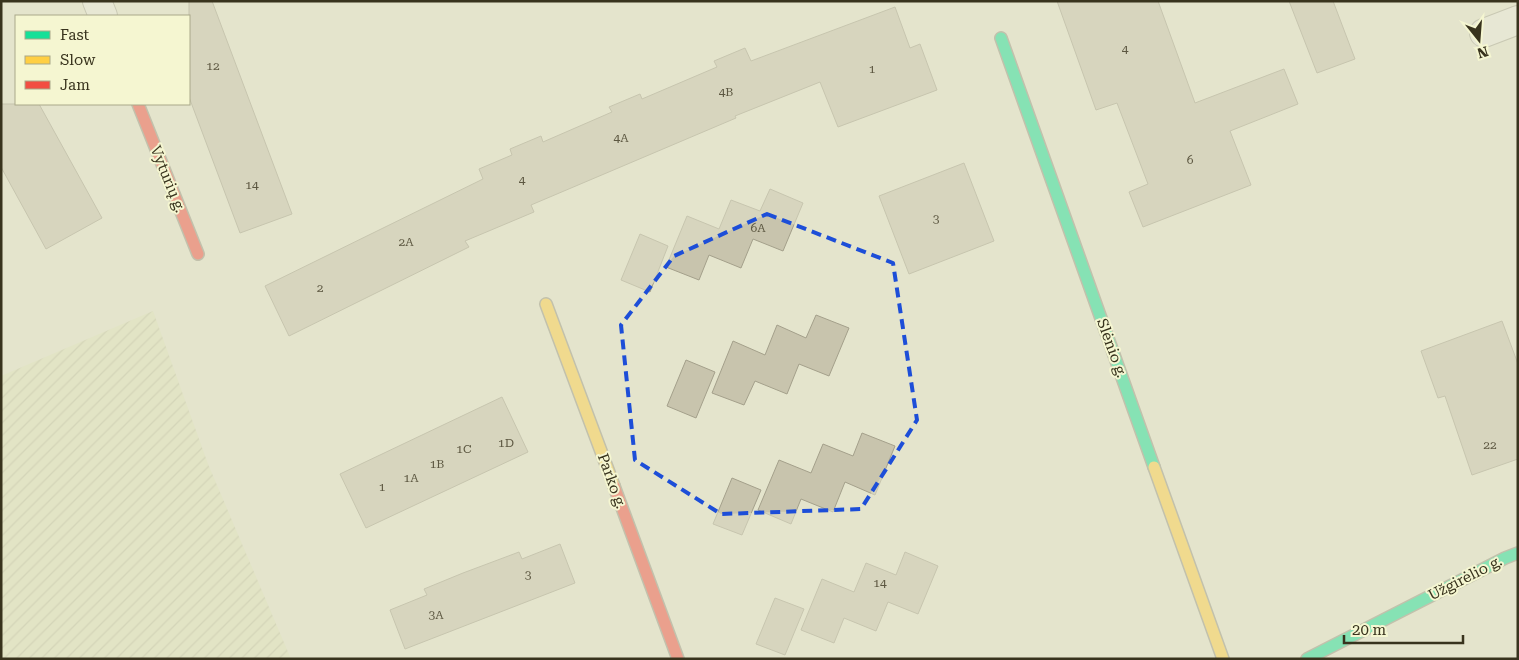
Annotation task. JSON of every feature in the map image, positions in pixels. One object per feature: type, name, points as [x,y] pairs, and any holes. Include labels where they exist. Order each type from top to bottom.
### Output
[{"type":"street","points":[[98,1],[104,15]]},
{"type":"street","points":[[1484,33],[1518,20]]},
{"type":"street","name":"Slėnio g.","points":[[1001,38],[1222,659]]},
{"type":"street","name":"Vyturių g.","points":[[138,105],[198,254]]},
{"type":"street","name":"Parko g.","points":[[546,304],[678,659]]},
{"type":"street","name":"Užgirėlio g.","points":[[1307,659],[1518,553]]},
{"type":"highlighted area","points":[[767,214],[893,263],[917,420],[861,509],[721,514],[635,460],[621,325],[674,256]]},
{"type":"green space","points":[[153,311],[208,464],[291,659],[1,659],[1,376]]},
{"type":"building","points":[[189,1],[212,1],[292,214],[240,233],[190,100]]},
{"type":"building","points":[[1057,1],[1158,1],[1195,103],[1284,69],[1298,104],[1230,131],[1251,185],[1143,227],[1129,192],[1148,184],[1117,103],[1096,110]]},
{"type":"building","points":[[1289,1],[1333,1],[1355,59],[1317,73]]},
{"type":"building","points":[[895,7],[910,48],[920,44],[937,90],[838,127],[820,82],[735,116],[736,118],[531,205],[534,212],[465,241],[469,247],[289,336],[265,286],[483,179],[479,169],[512,155],[510,149],[541,136],[543,142],[612,112],[609,107],[640,94],[642,99],[717,67],[714,61],[745,48],[751,61]]},
{"type":"building","points":[[1,104],[40,105],[102,218],[46,249],[1,167]]},
{"type":"building","points":[[964,163],[994,241],[909,274],[879,196]]},
{"type":"building","points":[[770,189],[803,203],[783,251],[753,239],[741,268],[709,255],[699,280],[666,267],[687,216],[719,229],[731,200],[760,211]]},
{"type":"building","points":[[640,234],[668,246],[650,292],[621,280]]},
{"type":"building","points":[[816,315],[849,328],[829,376],[799,364],[787,394],[755,381],[744,405],[712,393],[733,341],[765,355],[777,325],[806,338]]},
{"type":"building","points":[[1502,321],[1518,364],[1518,459],[1472,475],[1445,396],[1438,398],[1421,351]]},
{"type":"building","points":[[686,360],[715,372],[696,418],[667,406]]},
{"type":"building","points":[[502,397],[528,452],[366,528],[340,474]]},
{"type":"building","points":[[862,433],[895,446],[875,495],[845,482],[833,512],[801,499],[791,524],[758,510],[779,460],[811,473],[823,444],[853,456]]},
{"type":"building","points":[[732,478],[761,490],[742,535],[713,524]]},
{"type":"building","points":[[560,544],[575,583],[405,649],[390,610],[427,595],[424,589],[463,573],[519,552],[522,559]]},
{"type":"building","points":[[905,552],[938,566],[918,614],[888,602],[876,631],[844,618],[834,643],[801,630],[822,579],[854,592],[866,563],[896,575]]},
{"type":"building","points":[[775,598],[804,609],[785,655],[756,644]]},
{"type":"traffic: fast","points":[[1001,38],[1154,467]]},
{"type":"traffic: fast","points":[[1307,659],[1518,553]]},
{"type":"traffic: slow","points":[[546,304],[614,486]]},
{"type":"traffic: slow","points":[[1154,467],[1223,659]]},
{"type":"traffic: jam","points":[[138,105],[198,254]]},
{"type":"traffic: jam","points":[[614,486],[678,659]]}]
